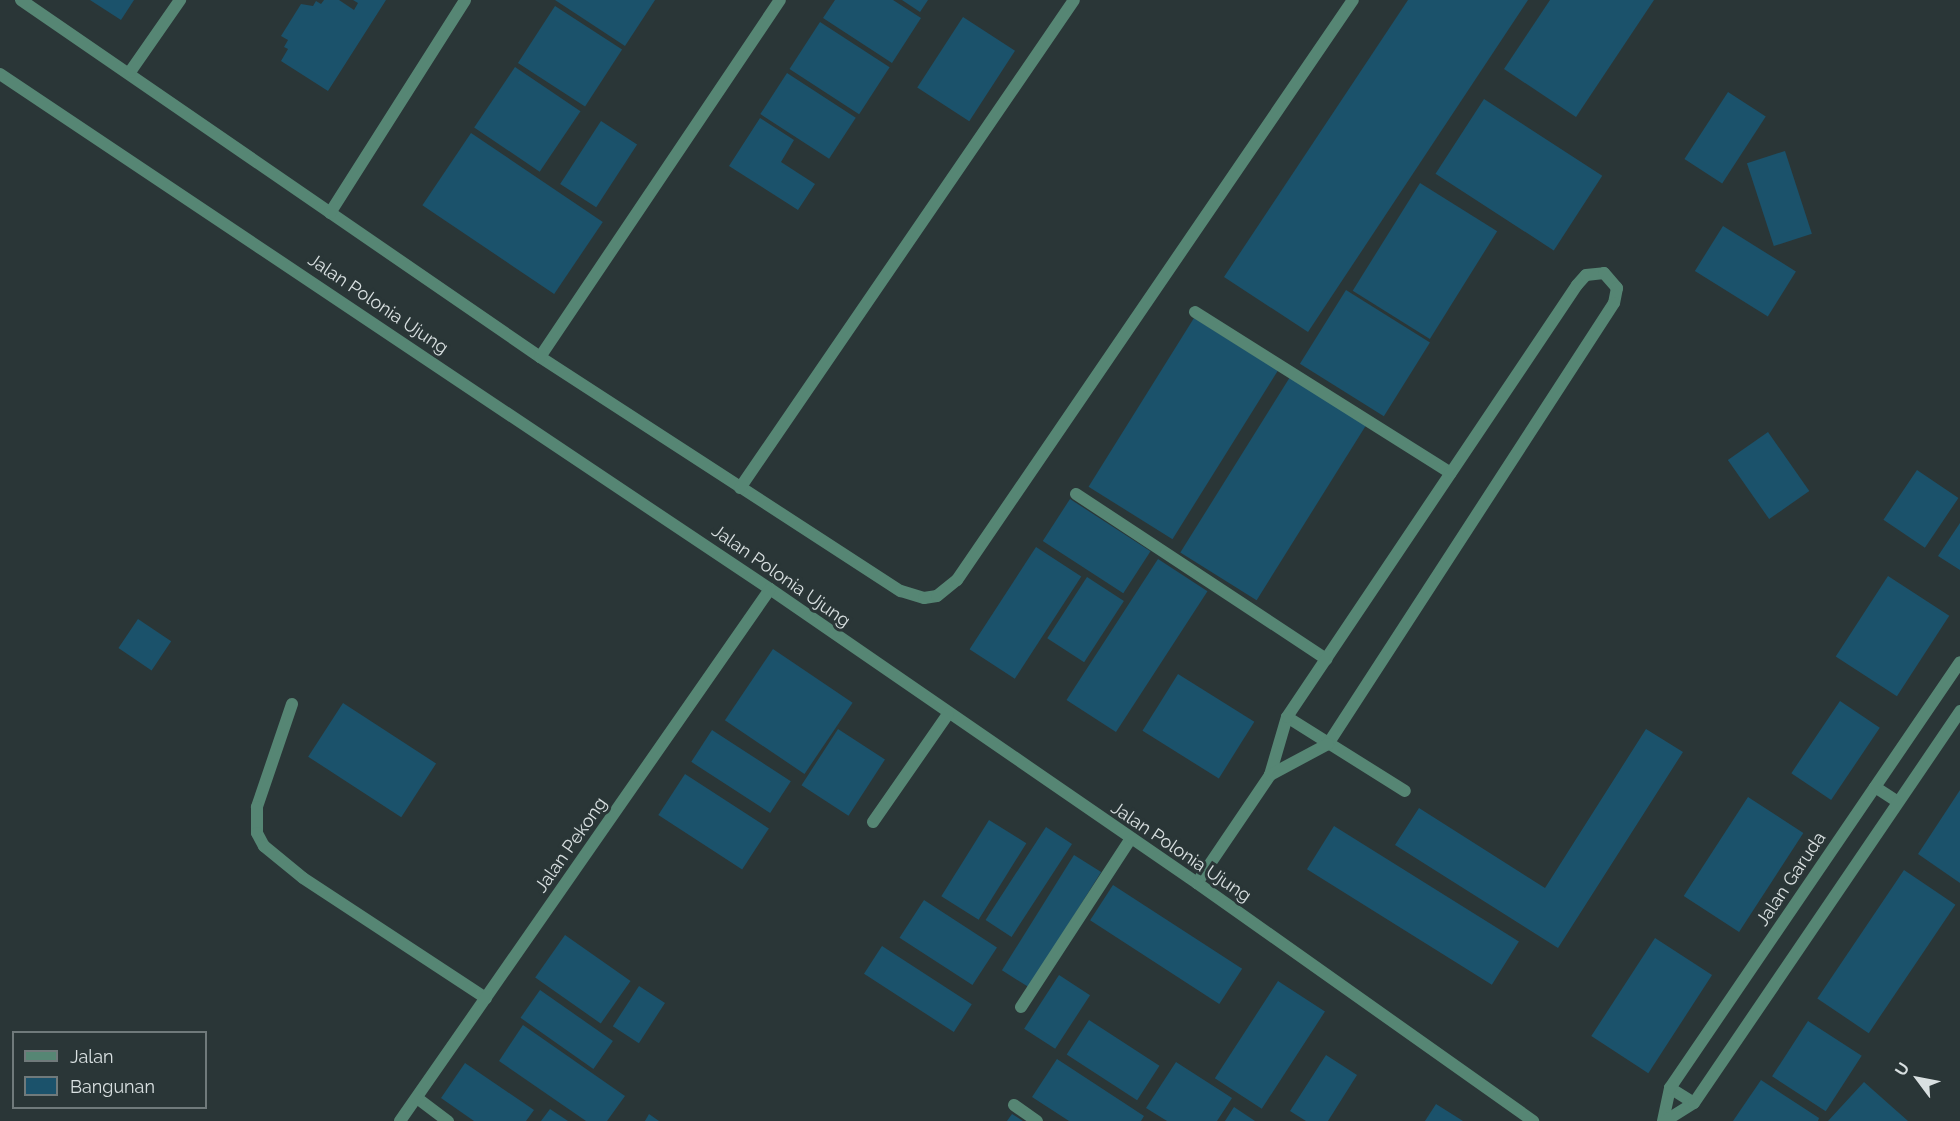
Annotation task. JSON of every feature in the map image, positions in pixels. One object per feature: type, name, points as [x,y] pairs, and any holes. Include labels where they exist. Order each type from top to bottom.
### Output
[{"type":"street","points":[[21,0],[130,72],[540,357],[740,489],[912,596],[924,598],[948,589],[1353,0]]},
{"type":"street","points":[[130,72],[180,0]]},
{"type":"street","points":[[330,213],[465,0]]},
{"type":"street","points":[[540,357],[780,0]]},
{"type":"street","points":[[740,489],[1074,0]]},
{"type":"street","name":"Jalan Polonia Ujung","points":[[0,75],[770,589],[1130,840],[1197,883],[1533,1121]]},
{"type":"street","points":[[1197,883],[1270,775],[1287,717],[1576,285],[1595,272],[1613,280],[1618,292],[1614,303],[1328,744],[1270,775]]},
{"type":"street","points":[[1195,312],[1451,473]]},
{"type":"street","points":[[1076,494],[1326,660]]},
{"type":"street","name":"Jalan Pekong","points":[[400,1121],[770,589]]},
{"type":"street","name":"Jalan Garuda","points":[[1664,1121],[1670,1088],[1960,662]]},
{"type":"street","points":[[292,704],[257,807],[257,833],[264,846],[303,878],[486,998]]},
{"type":"street","name":"Jalan Garuda","points":[[1664,1121],[1694,1103],[1960,711]]},
{"type":"street","points":[[873,822],[948,714]]},
{"type":"street","points":[[1287,717],[1405,791]]},
{"type":"street","points":[[1875,787],[1898,802]]},
{"type":"street","points":[[1021,1007],[1130,840]]},
{"type":"street","points":[[1670,1088],[1694,1103]]},
{"type":"street","points":[[417,1098],[448,1121]]},
{"type":"street","points":[[1014,1105],[1037,1121]]},
{"type":"building","points":[[90,0],[134,0],[121,20]]},
{"type":"building","points":[[324,0],[339,0],[354,10],[358,3],[353,0],[386,0],[328,91],[281,61],[288,49],[284,47],[288,40],[281,36],[301,4],[313,6],[316,1],[321,4]]},
{"type":"building","points":[[555,0],[655,0],[625,46]]},
{"type":"building","points":[[835,0],[893,0],[921,18],[892,63],[823,18]]},
{"type":"building","points":[[902,0],[928,0],[920,12]]},
{"type":"building","points":[[1408,0],[1528,0],[1308,332],[1224,277]]},
{"type":"building","points":[[1550,0],[1654,0],[1576,117],[1504,69]]},
{"type":"building","points":[[555,6],[622,50],[585,107],[518,63]]},
{"type":"building","points":[[963,17],[1015,51],[969,121],[917,87]]},
{"type":"building","points":[[820,22],[890,67],[859,114],[790,69]]},
{"type":"building","points":[[515,67],[580,111],[540,172],[474,128]]},
{"type":"building","points":[[787,73],[856,118],[829,159],[760,114]]},
{"type":"building","points":[[1728,92],[1766,117],[1722,184],[1684,159]]},
{"type":"building","points":[[1484,99],[1602,176],[1554,250],[1436,174]]},
{"type":"building","points":[[760,118],[794,140],[781,162],[815,184],[798,210],[729,166]]},
{"type":"building","points":[[601,121],[637,144],[596,207],[560,184]]},
{"type":"building","points":[[471,133],[603,222],[554,294],[422,205]]},
{"type":"building","points":[[1785,151],[1812,234],[1774,246],[1747,163]]},
{"type":"building","points":[[1420,183],[1497,231],[1430,339],[1353,291]]},
{"type":"building","points":[[1723,226],[1796,272],[1768,317],[1695,271]]},
{"type":"building","points":[[1346,290],[1430,342],[1384,416],[1300,364]]},
{"type":"building","points":[[1194,318],[1278,370],[1173,539],[1089,487]]},
{"type":"building","points":[[1290,377],[1366,425],[1257,600],[1180,553]]},
{"type":"building","points":[[1768,432],[1809,491],[1769,519],[1728,460]]},
{"type":"building","points":[[1917,470],[1958,498],[1925,548],[1883,520]]},
{"type":"building","points":[[1070,499],[1151,551],[1123,593],[1043,541]]},
{"type":"building","points":[[1960,523],[1960,570],[1938,556]]},
{"type":"building","points":[[1036,547],[1081,576],[1015,679],[970,649]]},
{"type":"building","points":[[1158,559],[1207,591],[1116,732],[1067,700]]},
{"type":"building","points":[[1888,576],[1949,616],[1897,696],[1836,657]]},
{"type":"building","points":[[1087,577],[1124,601],[1084,662],[1047,638]]},
{"type":"building","points":[[138,619],[171,641],[152,670],[118,648]]},
{"type":"building","points":[[773,649],[853,703],[804,774],[725,720]]},
{"type":"building","points":[[1178,674],[1254,722],[1219,779],[1142,731]]},
{"type":"building","points":[[1840,701],[1880,728],[1831,800],[1791,773]]},
{"type":"building","points":[[343,703],[436,763],[401,817],[308,757]]},
{"type":"building","points":[[838,729],[885,759],[848,816],[802,785]]},
{"type":"building","points":[[1646,729],[1683,752],[1558,948],[1395,845],[1419,808],[1545,888]]},
{"type":"building","points":[[712,730],[791,781],[770,813],[691,762]]},
{"type":"building","points":[[685,774],[769,828],[742,870],[658,815]]},
{"type":"building","points":[[1960,790],[1960,883],[1918,854]]},
{"type":"building","points":[[1748,797],[1803,833],[1739,932],[1684,896]]},
{"type":"building","points":[[989,820],[1026,843],[979,920],[941,896]]},
{"type":"building","points":[[1334,826],[1519,942],[1492,985],[1307,869]]},
{"type":"building","points":[[1046,827],[1072,844],[1012,937],[986,920]]},
{"type":"building","points":[[1074,855],[1101,872],[1029,987],[1002,970]]},
{"type":"building","points":[[1904,870],[1955,905],[1869,1033],[1817,999]]},
{"type":"building","points":[[1113,885],[1242,969],[1219,1004],[1090,920]]},
{"type":"building","points":[[924,900],[997,947],[972,985],[899,938]]},
{"type":"building","points":[[565,935],[631,981],[601,1023],[535,978]]},
{"type":"building","points":[[1655,938],[1712,975],[1648,1073],[1591,1036]]},
{"type":"building","points":[[882,946],[972,1004],[954,1032],[864,974]]},
{"type":"building","points":[[1059,975],[1090,995],[1055,1049],[1024,1029]]},
{"type":"building","points":[[1278,981],[1325,1011],[1262,1109],[1215,1078]]},
{"type":"building","points":[[639,986],[665,1003],[639,1043],[613,1026]]},
{"type":"building","points":[[540,990],[613,1041],[593,1069],[520,1018]]},
{"type":"building","points":[[1089,1020],[1159,1066],[1137,1100],[1067,1054]]},
{"type":"building","points":[[1808,1021],[1862,1056],[1826,1111],[1772,1076]]},
{"type":"building","points":[[523,1025],[625,1096],[607,1121],[586,1121],[499,1061]]},
{"type":"building","points":[[1326,1055],[1357,1075],[1328,1121],[1306,1121],[1290,1111]]},
{"type":"building","points":[[1057,1059],[1144,1116],[1141,1121],[1069,1121],[1032,1097]]},
{"type":"building","points":[[1176,1062],[1232,1098],[1217,1121],[1167,1121],[1146,1108]]},
{"type":"building","points":[[465,1063],[534,1110],[526,1121],[474,1121],[441,1098]]},
{"type":"building","points":[[1761,1080],[1819,1118],[1818,1121],[1733,1121]]},
{"type":"building","points":[[1864,1082],[1908,1121],[1828,1121]]},
{"type":"building","points":[[1436,1104],[1463,1121],[1425,1121]]},
{"type":"building","points":[[1234,1107],[1255,1121],[1225,1121]]},
{"type":"building","points":[[550,1109],[568,1121],[541,1121]]},
{"type":"building","points":[[649,1114],[659,1121],[645,1121]]},
{"type":"building","points":[[1012,1114],[1023,1121],[1007,1121]]}]
